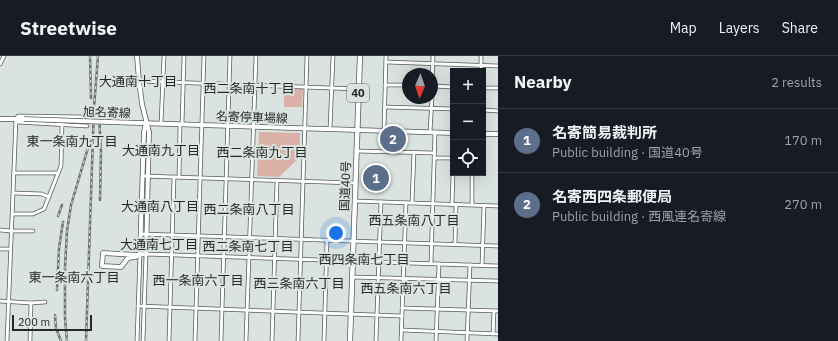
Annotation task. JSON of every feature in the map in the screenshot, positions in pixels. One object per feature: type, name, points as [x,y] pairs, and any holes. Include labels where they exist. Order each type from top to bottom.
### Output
[{"type":"highway","name":"国道40号","points":[[350,341],[360,56]]},
{"type":"main road","name":"旭名寄線","points":[[0,119],[146,123],[139,81],[137,56]]},
{"type":"main road","name":"名寄停車場線","points":[[146,123],[450,133]]},
{"type":"main road","points":[[140,254],[144,132],[146,123]]},
{"type":"main road","points":[[140,254],[136,257],[128,258],[120,266],[102,266],[102,253],[146,254],[149,132],[146,123]]},
{"type":"main road","points":[[486,134],[498,134]]},
{"type":"street","points":[[0,64],[4,56]]},
{"type":"street","points":[[161,124],[164,56]]},
{"type":"street","points":[[179,178],[184,56]]},
{"type":"street","points":[[195,341],[204,56]]},
{"type":"street","points":[[221,341],[230,56]]},
{"type":"street","points":[[246,341],[256,56]]},
{"type":"street","points":[[298,341],[307,56]]},
{"type":"street","points":[[330,129],[333,56]]},
{"type":"street","points":[[384,130],[386,56]]},
{"type":"street","points":[[433,56],[433,68]]},
{"type":"street","points":[[481,56],[481,66]]},
{"type":"street","points":[[386,62],[498,66]]},
{"type":"street","points":[[139,81],[359,89]]},
{"type":"street","points":[[385,85],[402,86]]},
{"type":"street","points":[[438,86],[450,87]]},
{"type":"street","points":[[486,88],[498,88]]},
{"type":"street","points":[[431,104],[434,158],[431,263]]},
{"type":"street","points":[[385,107],[450,109]]},
{"type":"street","points":[[486,110],[498,111]]},
{"type":"street","points":[[7,341],[16,120],[18,116],[84,117]]},
{"type":"street","points":[[16,120],[87,126]]},
{"type":"street","points":[[13,214],[33,214],[44,209],[61,166],[62,124]]},
{"type":"street","points":[[356,151],[434,153]]},
{"type":"street","points":[[412,203],[414,152]]},
{"type":"street","points":[[434,158],[450,158]]},
{"type":"street","points":[[14,172],[58,173]]},
{"type":"street","points":[[143,176],[355,183]]},
{"type":"street","points":[[453,176],[455,244]]},
{"type":"street","points":[[472,176],[472,206]]},
{"type":"street","points":[[169,341],[174,177]]},
{"type":"street","points":[[272,341],[277,181]]},
{"type":"street","points":[[14,193],[42,194],[49,197]]},
{"type":"street","points":[[355,201],[498,206]]},
{"type":"street","points":[[376,341],[381,202]]},
{"type":"street","points":[[401,341],[406,203]]},
{"type":"street","points":[[482,265],[484,206]]},
{"type":"street","points":[[0,230],[33,231]]},
{"type":"street","points":[[141,234],[498,246]]},
{"type":"street","points":[[324,341],[327,240]]},
{"type":"street","points":[[0,249],[10,250]]},
{"type":"street","points":[[137,341],[140,254]]},
{"type":"street","points":[[142,341],[146,254],[498,266]]},
{"type":"street","points":[[436,341],[439,264]]},
{"type":"street","points":[[467,341],[470,265]]},
{"type":"street","points":[[352,277],[498,281]]},
{"type":"street","points":[[0,301],[31,303],[45,302]]},
{"type":"street","points":[[30,341],[31,303]]},
{"type":"street","points":[[138,306],[170,306],[402,316]]},
{"type":"street","points":[[402,308],[498,312]]},
{"type":"street","points":[[493,334],[494,311]]},
{"type":"street","points":[[402,330],[498,334]]},
{"type":"shaded area","points":[[284,88],[303,88],[302,107],[284,107]]},
{"type":"shaded area","points":[[259,132],[300,133],[299,158],[279,177],[257,176]]},
{"type":"railway","points":[[90,56],[91,98]]},
{"type":"railway","points":[[86,341],[94,107],[98,56]]},
{"type":"railway","points":[[99,116],[101,151],[100,200]]},
{"type":"railway","points":[[67,341],[65,318],[67,231],[71,205],[90,141]]},
{"type":"railway","points":[[58,216],[62,205]]},
{"type":"railway","points":[[57,290],[59,248],[63,222]]},
{"type":"railway","points":[[55,315],[56,328],[61,341]]},
{"type":"place","name":"名寄西四条郵便局","points":[[393,139]]},
{"type":"place","name":"名寄簡易裁判所","points":[[376,178]]},
{"type":"district","name":"大通南十丁目","points":[[138,81]]},
{"type":"district","name":"西二条南十丁目","points":[[249,88]]},
{"type":"district","name":"東一条南九丁目","points":[[72,141]]},
{"type":"district","name":"大通南九丁目","points":[[161,150]]},
{"type":"district","name":"西二条南九丁目","points":[[262,152]]},
{"type":"district","name":"大通南八丁目","points":[[160,206]]},
{"type":"district","name":"西二条南八丁目","points":[[249,209]]},
{"type":"district","name":"西五条南八丁目","points":[[414,220]]},
{"type":"district","name":"大通南七丁目","points":[[159,244]]},
{"type":"district","name":"西二条南七丁目","points":[[248,246]]},
{"type":"district","name":"西四条南七丁目","points":[[364,259]]},
{"type":"district","name":"東一条南六丁目","points":[[74,277]]},
{"type":"district","name":"西一条南六丁目","points":[[198,280]]},
{"type":"district","name":"西三条南六丁目","points":[[299,283]]},
{"type":"district","name":"西五条南六丁目","points":[[406,288]]}]
